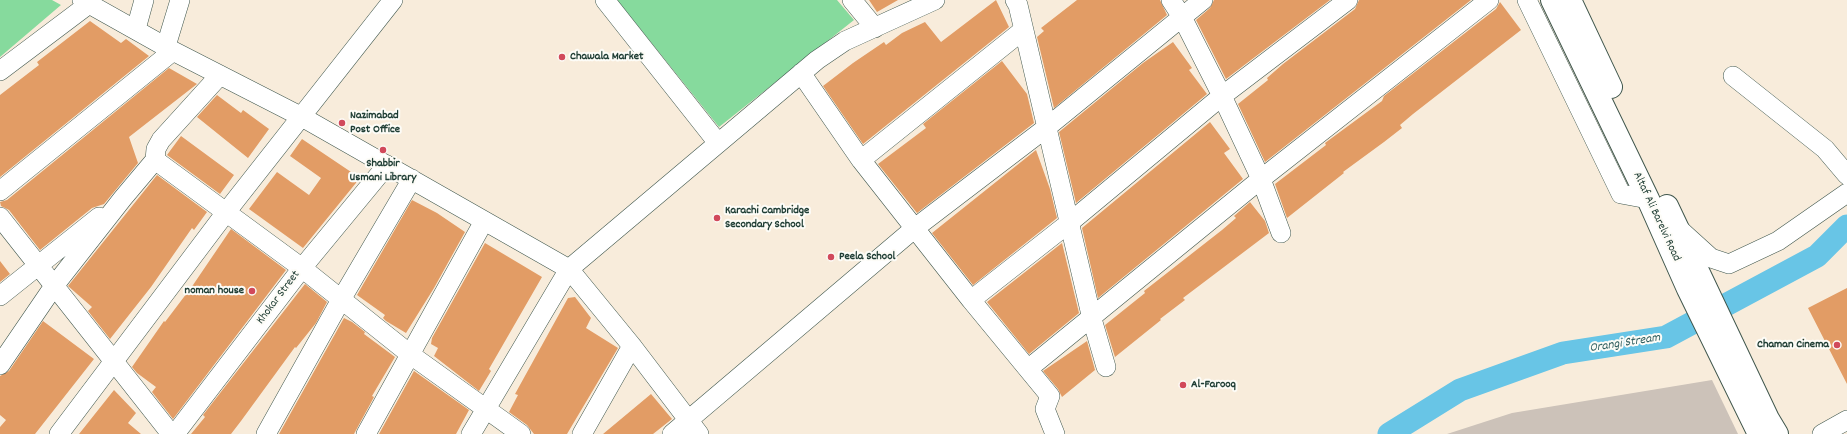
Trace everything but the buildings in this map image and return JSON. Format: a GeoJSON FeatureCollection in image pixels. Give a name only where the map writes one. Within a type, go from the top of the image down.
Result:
{"type":"FeatureCollection","features":[{"type":"Feature","properties":{"kind":"main road","name":"Altaf Ali Barelvi Road"},"geometry":{"type":"LineString","coordinates":[[1552,0],[1648,199],[1695,284],[1728,352],[1761,429]]}},
{"type":"Feature","properties":{"kind":"main road","name":"Altaf Ali Barelvi Road"},"geometry":{"type":"LineString","coordinates":[[1570,0],[1678,228],[1695,284]]}},
{"type":"Feature","properties":{"kind":"street"},"geometry":{"type":"LineString","coordinates":[[136,29],[144,0]]}},
{"type":"Feature","properties":{"kind":"street"},"geometry":{"type":"LineString","coordinates":[[0,191],[170,48],[180,0]]}},
{"type":"Feature","properties":{"kind":"street"},"geometry":{"type":"LineString","coordinates":[[59,434],[226,211],[302,117],[393,0]]}},
{"type":"Feature","properties":{"kind":"street"},"geometry":{"type":"LineString","coordinates":[[605,0],[718,143]]}},
{"type":"Feature","properties":{"kind":"street"},"geometry":{"type":"LineString","coordinates":[[852,0],[875,28]]}},
{"type":"Feature","properties":{"kind":"street"},"geometry":{"type":"LineString","coordinates":[[471,434],[568,268],[801,72],[845,41],[935,0]]}},
{"type":"Feature","properties":{"kind":"street"},"geometry":{"type":"LineString","coordinates":[[1015,0],[1018,6],[1022,31],[1092,319],[1106,367]]}},
{"type":"Feature","properties":{"kind":"street"},"geometry":{"type":"LineString","coordinates":[[1171,0],[1182,17],[1222,96],[1261,179],[1281,233]]}},
{"type":"Feature","properties":{"kind":"street"},"geometry":{"type":"LineString","coordinates":[[672,434],[694,427],[769,350],[915,228],[1046,128],[1203,0]]}},
{"type":"Feature","properties":{"kind":"street"},"geometry":{"type":"LineString","coordinates":[[971,300],[1069,223],[1222,96],[1348,0]]}},
{"type":"Feature","properties":{"kind":"street"},"geometry":{"type":"LineString","coordinates":[[1028,369],[1092,319],[1261,179],[1489,0]]}},
{"type":"Feature","properties":{"kind":"street"},"geometry":{"type":"LineString","coordinates":[[1527,0],[1621,194],[1648,199]]}},
{"type":"Feature","properties":{"kind":"street"},"geometry":{"type":"LineString","coordinates":[[0,70],[85,2],[220,75],[302,117],[568,268],[632,346],[694,427]]}},
{"type":"Feature","properties":{"kind":"street"},"geometry":{"type":"LineString","coordinates":[[861,160],[1022,31]]}},
{"type":"Feature","properties":{"kind":"street"},"geometry":{"type":"LineString","coordinates":[[801,72],[861,160],[971,300],[1050,396],[1045,409],[1055,434]]}},
{"type":"Feature","properties":{"kind":"street"},"geometry":{"type":"LineString","coordinates":[[0,365],[9,354],[54,286],[123,198],[155,160],[156,149],[161,140],[220,75]]}},
{"type":"Feature","properties":{"kind":"street"},"geometry":{"type":"LineString","coordinates":[[1733,76],[1826,148],[1847,175]]}},
{"type":"Feature","properties":{"kind":"street"},"geometry":{"type":"LineString","coordinates":[[155,160],[342,298],[411,355],[521,434]]}},
{"type":"Feature","properties":{"kind":"street","name":"Khokar Street"},"geometry":{"type":"LineString","coordinates":[[175,434],[302,268],[387,165]]}},
{"type":"Feature","properties":{"kind":"street"},"geometry":{"type":"LineString","coordinates":[[266,434],[342,298],[412,179]]}},
{"type":"Feature","properties":{"kind":"street"},"geometry":{"type":"LineString","coordinates":[[1678,228],[1711,258],[1729,264],[1745,258],[1778,241],[1847,192]]}},
{"type":"Feature","properties":{"kind":"street"},"geometry":{"type":"LineString","coordinates":[[0,296],[123,198]]}},
{"type":"Feature","properties":{"kind":"street"},"geometry":{"type":"LineString","coordinates":[[0,217],[171,434]]}},
{"type":"Feature","properties":{"kind":"street"},"geometry":{"type":"LineString","coordinates":[[366,434],[484,221]]}},
{"type":"Feature","properties":{"kind":"street"},"geometry":{"type":"LineString","coordinates":[[582,434],[632,346]]}},
{"type":"Feature","properties":{"kind":"street"},"geometry":{"type":"LineString","coordinates":[[1822,434],[1847,420]]}},
{"type":"Feature","properties":{"kind":"shaded area"},"geometry":{"type":"Polygon","coordinates":[[[1712,380],[1738,434],[1447,434],[1512,413],[1712,380]]]}},
{"type":"Feature","properties":{"kind":"green space"},"geometry":{"type":"Polygon","coordinates":[[[0,0],[52,0],[61,5],[0,57],[0,0]]]}},
{"type":"Feature","properties":{"kind":"green space"},"geometry":{"type":"Polygon","coordinates":[[[617,0],[837,0],[854,20],[719,127],[617,0]]]}},
{"type":"Feature","properties":{"kind":"waterway","name":"Orangi Stream"},"geometry":{"type":"LineString","coordinates":[[1389,434],[1460,390],[1563,353],[1666,337],[1817,256],[1847,226]]}},
{"type":"Feature","properties":{"kind":"place","name":"Chawala Market"},"geometry":{"type":"Point","coordinates":[562,57]}},
{"type":"Feature","properties":{"kind":"place","name":"Nazimabad Post Office"},"geometry":{"type":"Point","coordinates":[342,123]}},
{"type":"Feature","properties":{"kind":"place","name":"Shabbir Usmani Library"},"geometry":{"type":"Point","coordinates":[383,150]}},
{"type":"Feature","properties":{"kind":"place","name":"Karachi Cambridge Secondary School"},"geometry":{"type":"Point","coordinates":[717,218]}},
{"type":"Feature","properties":{"kind":"place","name":"Peela School"},"geometry":{"type":"Point","coordinates":[831,257]}},
{"type":"Feature","properties":{"kind":"place","name":"noman house"},"geometry":{"type":"Point","coordinates":[252,291]}},
{"type":"Feature","properties":{"kind":"place","name":"Chaman Cinema"},"geometry":{"type":"Point","coordinates":[1837,345]}},
{"type":"Feature","properties":{"kind":"place","name":"Al-Farooq"},"geometry":{"type":"Point","coordinates":[1183,385]}}]}
